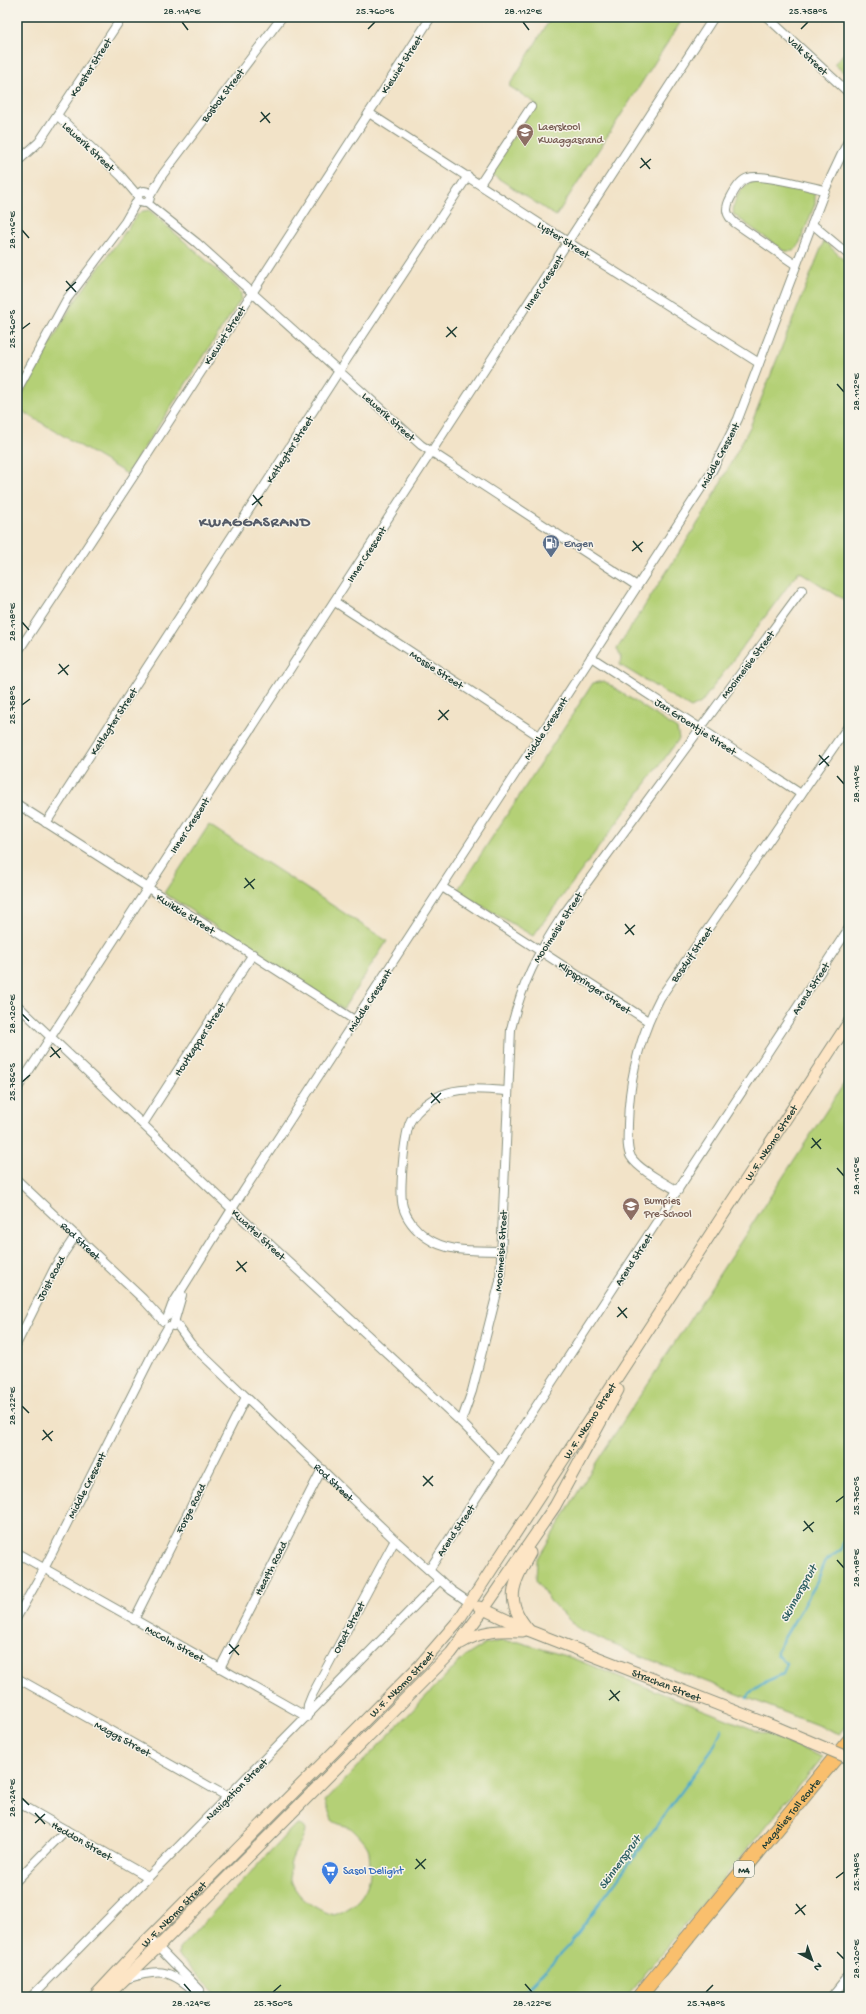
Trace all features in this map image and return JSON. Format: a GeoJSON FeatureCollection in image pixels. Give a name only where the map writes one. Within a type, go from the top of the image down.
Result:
{"type":"FeatureCollection","features":[{"type":"Feature","properties":{"kind":"highway","name":"Magalies Toll Route"},"geometry":{"type":"LineString","coordinates":[[639,1997],[849,1741]]}},
{"type":"Feature","properties":{"kind":"highway","name":"Magalies Toll Route"},"geometry":{"type":"LineString","coordinates":[[651,1997],[849,1756]]}},
{"type":"Feature","properties":{"kind":"main road","name":"W.F. Nkomo Street"},"geometry":{"type":"LineString","coordinates":[[94,1997],[149,1938],[424,1660],[458,1621],[849,1022]]}},
{"type":"Feature","properties":{"kind":"main road","name":"W.F. Nkomo Street"},"geometry":{"type":"LineString","coordinates":[[106,1997],[158,1948],[431,1675],[457,1646],[555,1506],[653,1324]]}},
{"type":"Feature","properties":{"kind":"main road"},"geometry":{"type":"LineString","coordinates":[[530,1631],[517,1614],[513,1591],[515,1582],[555,1506]]}},
{"type":"Feature","properties":{"kind":"main road","name":"Rod Street"},"geometry":{"type":"LineString","coordinates":[[470,1603],[484,1609]]}},
{"type":"Feature","properties":{"kind":"main road","name":"Strachan Street"},"geometry":{"type":"LineString","coordinates":[[484,1609],[530,1631],[849,1756]]}},
{"type":"Feature","properties":{"kind":"main road"},"geometry":{"type":"LineString","coordinates":[[457,1646],[468,1638],[490,1631],[530,1631]]}},
{"type":"Feature","properties":{"kind":"street","name":"Koester Street"},"geometry":{"type":"LineString","coordinates":[[17,162],[39,142],[58,116],[122,17]]}},
{"type":"Feature","properties":{"kind":"street","name":"Bosbok Street"},"geometry":{"type":"LineString","coordinates":[[17,390],[67,300],[282,17]]}},
{"type":"Feature","properties":{"kind":"street","name":"Kiewiet Street"},"geometry":{"type":"LineString","coordinates":[[17,653],[370,113],[431,17]]}},
{"type":"Feature","properties":{"kind":"street","name":"Inner Crescent"},"geometry":{"type":"LineString","coordinates":[[17,1089],[432,453],[714,17]]}},
{"type":"Feature","properties":{"kind":"street","name":"Valk Street"},"geometry":{"type":"LineString","coordinates":[[767,17],[849,93]]}},
{"type":"Feature","properties":{"kind":"street"},"geometry":{"type":"LineString","coordinates":[[480,184],[531,107]]}},
{"type":"Feature","properties":{"kind":"street","name":"Lyster Street"},"geometry":{"type":"LineString","coordinates":[[370,113],[568,242],[759,363]]}},
{"type":"Feature","properties":{"kind":"street","name":"Lewerik Street"},"geometry":{"type":"LineString","coordinates":[[58,116],[164,216],[252,292],[432,453],[637,586]]}},
{"type":"Feature","properties":{"kind":"street","name":"Middle Crescent"},"geometry":{"type":"LineString","coordinates":[[17,1617],[44,1569],[154,1352],[184,1287],[232,1209],[356,1021],[539,736],[698,493],[725,447],[738,419],[825,190],[849,140]]}},
{"type":"Feature","properties":{"kind":"street","name":"Katlagter Street"},"geometry":{"type":"LineString","coordinates":[[46,823],[339,371],[468,176]]}},
{"type":"Feature","properties":{"kind":"street"},"geometry":{"type":"LineString","coordinates":[[796,265],[735,223],[727,214],[727,206],[735,189],[748,178],[759,176],[825,190]]}},
{"type":"Feature","properties":{"kind":"street"},"geometry":{"type":"LineString","coordinates":[[812,224],[849,255]]}},
{"type":"Feature","properties":{"kind":"street","name":"Mooimeisie Street"},"geometry":{"type":"LineString","coordinates":[[461,1422],[472,1391],[500,1281],[511,1029],[521,993],[540,950],[699,728],[802,590]]}},
{"type":"Feature","properties":{"kind":"street","name":"Mossie Street"},"geometry":{"type":"LineString","coordinates":[[335,602],[539,736]]}},
{"type":"Feature","properties":{"kind":"street","name":"Jan Groentjie Street"},"geometry":{"type":"LineString","coordinates":[[591,657],[801,794]]}},
{"type":"Feature","properties":{"kind":"street","name":"Bosduif Street"},"geometry":{"type":"LineString","coordinates":[[678,1191],[638,1165],[631,1157],[628,1148],[628,1098],[634,1065],[648,1022],[660,998],[849,725]]}},
{"type":"Feature","properties":{"kind":"street","name":"Kwikkie Street"},"geometry":{"type":"LineString","coordinates":[[17,804],[356,1021]]}},
{"type":"Feature","properties":{"kind":"street","name":"Klipspringer Street"},"geometry":{"type":"LineString","coordinates":[[442,887],[648,1022]]}},
{"type":"Feature","properties":{"kind":"street","name":"Arend Street"},"geometry":{"type":"LineString","coordinates":[[429,1570],[849,928]]}},
{"type":"Feature","properties":{"kind":"street","name":"Houtkapper Street"},"geometry":{"type":"LineString","coordinates":[[143,1124],[253,954]]}},
{"type":"Feature","properties":{"kind":"street","name":"Kwartel Street"},"geometry":{"type":"LineString","coordinates":[[17,1005],[232,1209],[461,1422],[500,1462]]}},
{"type":"Feature","properties":{"kind":"street"},"geometry":{"type":"LineString","coordinates":[[501,1251],[453,1249],[438,1244],[422,1234],[412,1223],[403,1207],[401,1195],[407,1133],[412,1120],[420,1110],[430,1101],[452,1091],[508,1091]]}},
{"type":"Feature","properties":{"kind":"street","name":"Rod Street"},"geometry":{"type":"LineString","coordinates":[[17,1180],[169,1322],[395,1540],[440,1580],[470,1603]]}},
{"type":"Feature","properties":{"kind":"street","name":"Joist Road"},"geometry":{"type":"LineString","coordinates":[[17,1343],[56,1265],[76,1235]]}},
{"type":"Feature","properties":{"kind":"street","name":"Forge Road"},"geometry":{"type":"LineString","coordinates":[[134,1620],[246,1397]]}},
{"type":"Feature","properties":{"kind":"street","name":"Hearth Road"},"geometry":{"type":"LineString","coordinates":[[220,1668],[322,1469]]}},
{"type":"Feature","properties":{"kind":"street","name":"Orsat Street"},"geometry":{"type":"LineString","coordinates":[[307,1717],[308,1705],[312,1695],[395,1540]]}},
{"type":"Feature","properties":{"kind":"street","name":"McColm Street"},"geometry":{"type":"LineString","coordinates":[[17,1553],[307,1717]]}},
{"type":"Feature","properties":{"kind":"street","name":"Navigation Street"},"geometry":{"type":"LineString","coordinates":[[31,1997],[440,1580]]}},
{"type":"Feature","properties":{"kind":"street","name":"Maggs Street"},"geometry":{"type":"LineString","coordinates":[[17,1678],[228,1797]]}},
{"type":"Feature","properties":{"kind":"street","name":"Heddon Street"},"geometry":{"type":"LineString","coordinates":[[17,1802],[148,1878]]}},
{"type":"Feature","properties":{"kind":"street"},"geometry":{"type":"LineString","coordinates":[[17,1880],[66,1830]]}},
{"type":"Feature","properties":{"kind":"street"},"geometry":{"type":"LineString","coordinates":[[149,1938],[207,1997]]}},
{"type":"Feature","properties":{"kind":"street"},"geometry":{"type":"LineString","coordinates":[[125,1979],[147,1973],[170,1973],[202,1997]]}},
{"type":"Feature","properties":{"kind":"street"},"geometry":{"type":"LineString","coordinates":[[831,1997],[849,1975]]}},
{"type":"Feature","properties":{"kind":"green space"},"geometry":{"type":"Polygon","coordinates":[[[550,17],[684,17],[556,216],[490,173],[535,103],[509,86],[551,18],[550,17]]]}},
{"type":"Feature","properties":{"kind":"green space"},"geometry":{"type":"Polygon","coordinates":[[[849,48],[849,77],[834,64],[849,48]]]}},
{"type":"Feature","properties":{"kind":"green space"},"geometry":{"type":"Polygon","coordinates":[[[759,179],[810,190],[815,195],[815,204],[798,247],[793,251],[784,251],[734,215],[734,204],[740,192],[749,183],[759,179]]]}},
{"type":"Feature","properties":{"kind":"green space"},"geometry":{"type":"Polygon","coordinates":[[[149,210],[238,289],[241,293],[241,299],[127,474],[17,408],[17,404],[72,305],[138,214],[149,210]]]}},
{"type":"Feature","properties":{"kind":"green space"},"geometry":{"type":"Polygon","coordinates":[[[824,241],[849,265],[849,603],[799,571],[701,703],[691,708],[620,665],[621,657],[617,649],[705,512],[750,427],[824,241]]]}},
{"type":"Feature","properties":{"kind":"green space"},"geometry":{"type":"Polygon","coordinates":[[[604,681],[677,729],[679,739],[533,936],[457,891],[593,683],[604,681]]]}},
{"type":"Feature","properties":{"kind":"green space"},"geometry":{"type":"Polygon","coordinates":[[[209,825],[387,941],[343,1009],[164,893],[209,825]]]}},
{"type":"Feature","properties":{"kind":"green space"},"geometry":{"type":"Polygon","coordinates":[[[849,1076],[849,1723],[840,1734],[638,1655],[579,1630],[551,1602],[536,1580],[537,1560],[590,1472],[849,1076]]]}},
{"type":"Feature","properties":{"kind":"green space"},"geometry":{"type":"Polygon","coordinates":[[[501,1641],[519,1642],[572,1658],[823,1757],[626,1997],[219,1997],[178,1955],[179,1949],[294,1826],[299,1824],[305,1829],[305,1833],[290,1865],[290,1875],[298,1893],[314,1906],[334,1915],[343,1912],[356,1902],[362,1896],[369,1881],[369,1850],[364,1841],[352,1829],[332,1820],[325,1801],[463,1658],[483,1645],[501,1641]]]}},
{"type":"Feature","properties":{"kind":"waterway","name":"Skinnerspruit"},"geometry":{"type":"LineString","coordinates":[[747,1698],[759,1686],[783,1674],[787,1663],[777,1655],[777,1650],[816,1584],[826,1560],[841,1550],[849,1525]]}},
{"type":"Feature","properties":{"kind":"waterway","name":"Skinnerspruit"},"geometry":{"type":"LineString","coordinates":[[519,1997],[569,1945],[712,1750],[722,1729]]}},
{"type":"Feature","properties":{"kind":"place","name":"Laerskool Kwaggasrand"},"geometry":{"type":"Point","coordinates":[525,147]}},
{"type":"Feature","properties":{"kind":"place","name":"Engen"},"geometry":{"type":"Point","coordinates":[551,558]}},
{"type":"Feature","properties":{"kind":"place","name":"Bumpies Pre-School"},"geometry":{"type":"Point","coordinates":[631,1221]}},
{"type":"Feature","properties":{"kind":"place","name":"Sasol Delight"},"geometry":{"type":"Point","coordinates":[330,1885]}},
{"type":"Feature","properties":{"kind":"district","name":"KWAGGASRAND"},"geometry":{"type":"Point","coordinates":[255,521]}}]}
